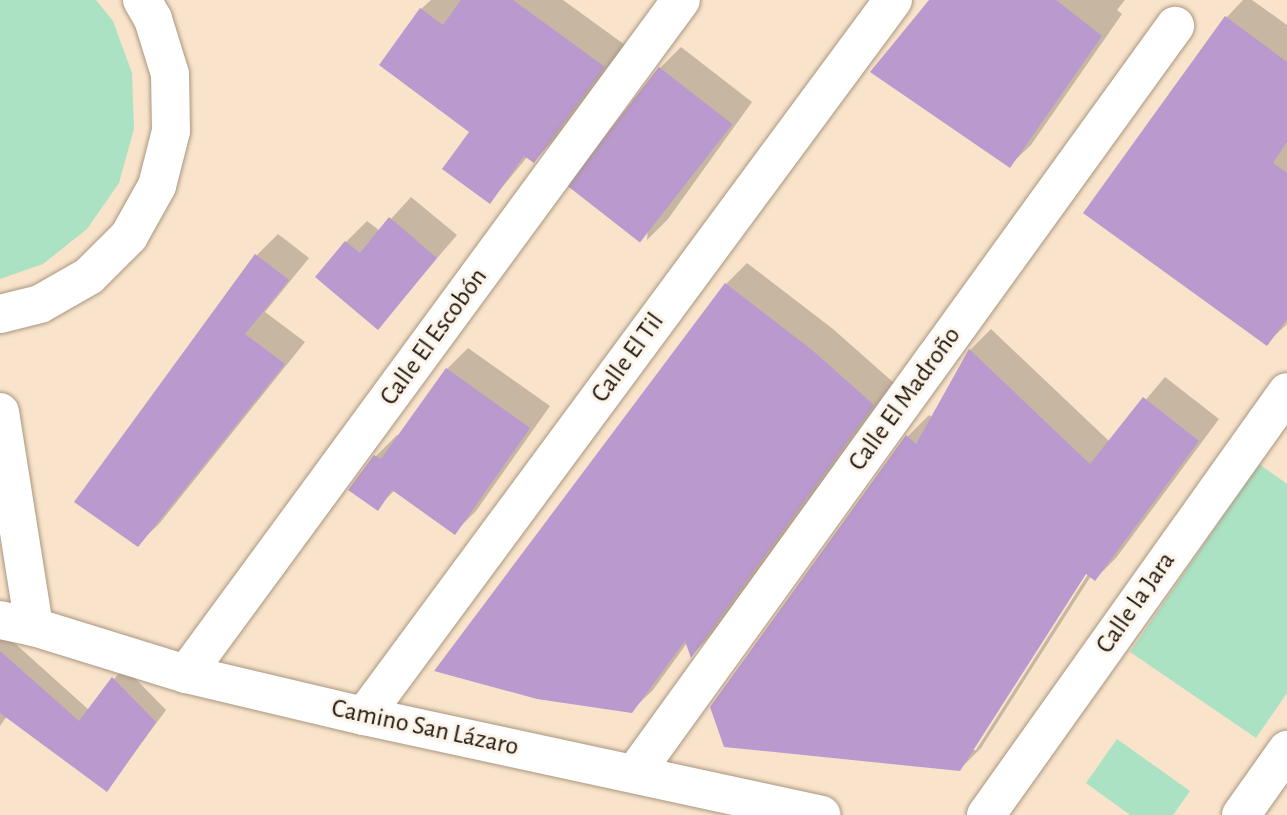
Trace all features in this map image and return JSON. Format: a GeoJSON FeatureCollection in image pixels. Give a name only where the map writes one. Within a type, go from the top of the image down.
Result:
{"type":"FeatureCollection","features":[{"type":"Feature","properties":{"kind":"street","name":"Calle El Escobón"},"geometry":{"type":"LineString","coordinates":[[186,674],[681,0]]}},
{"type":"Feature","properties":{"kind":"street","name":"Calle El Til"},"geometry":{"type":"LineString","coordinates":[[364,716],[893,0]]}},
{"type":"Feature","properties":{"kind":"street"},"geometry":{"type":"LineString","coordinates":[[0,314],[40,304],[89,276],[129,236],[157,186],[171,131],[170,74],[150,6]]}},
{"type":"Feature","properties":{"kind":"street","name":"Calle El Madroño"},"geometry":{"type":"LineString","coordinates":[[635,773],[1175,26]]}},
{"type":"Feature","properties":{"kind":"street","name":"Calle la Jara"},"geometry":{"type":"LineString","coordinates":[[986,815],[1287,392]]}},
{"type":"Feature","properties":{"kind":"street"},"geometry":{"type":"LineString","coordinates":[[0,411],[17,624]]}},
{"type":"Feature","properties":{"kind":"street","name":"Camino San Lázaro"},"geometry":{"type":"LineString","coordinates":[[17,624],[186,674],[364,716],[821,815]]}},
{"type":"Feature","properties":{"kind":"street"},"geometry":{"type":"LineString","coordinates":[[1241,815],[1287,750]]}},
{"type":"Feature","properties":{"kind":"green space"},"geometry":{"type":"Polygon","coordinates":[[[0,0],[96,0],[113,21],[132,73],[134,129],[119,183],[87,229],[43,264],[0,279],[0,0]]]}},
{"type":"Feature","properties":{"kind":"green space"},"geometry":{"type":"Polygon","coordinates":[[[1259,464],[1287,484],[1287,693],[1256,738],[1130,652],[1259,464]]]}},
{"type":"Feature","properties":{"kind":"green space"},"geometry":{"type":"Polygon","coordinates":[[[1117,739],[1190,791],[1173,815],[1130,815],[1086,783],[1117,739]]]}},
{"type":"Feature","properties":{"kind":"building"},"geometry":{"type":"Polygon","coordinates":[[[461,0],[513,0],[605,67],[534,163],[524,156],[490,204],[442,169],[469,132],[379,65],[420,8],[443,25],[461,0]]]}},
{"type":"Feature","properties":{"kind":"building"},"geometry":{"type":"Polygon","coordinates":[[[929,0],[1056,0],[1102,36],[1010,168],[870,72],[929,0]]]}},
{"type":"Feature","properties":{"kind":"building"},"geometry":{"type":"Polygon","coordinates":[[[1225,16],[1287,62],[1287,142],[1273,163],[1287,173],[1287,319],[1267,346],[1083,213],[1225,16]]]}},
{"type":"Feature","properties":{"kind":"building"},"geometry":{"type":"Polygon","coordinates":[[[659,67],[732,124],[640,242],[567,185],[659,67]]]}},
{"type":"Feature","properties":{"kind":"building"},"geometry":{"type":"Polygon","coordinates":[[[389,217],[437,258],[378,330],[315,277],[345,241],[360,253],[389,217]]]}},
{"type":"Feature","properties":{"kind":"building"},"geometry":{"type":"Polygon","coordinates":[[[255,254],[289,280],[245,334],[285,364],[138,547],[74,502],[255,254]]]}},
{"type":"Feature","properties":{"kind":"building"},"geometry":{"type":"Polygon","coordinates":[[[725,283],[812,350],[874,405],[691,658],[685,641],[632,713],[537,699],[434,671],[725,283]]]}},
{"type":"Feature","properties":{"kind":"building"},"geometry":{"type":"Polygon","coordinates":[[[969,349],[1090,464],[1143,397],[1199,441],[1095,581],[1086,574],[960,771],[724,747],[710,707],[906,435],[916,444],[969,349]]]}},
{"type":"Feature","properties":{"kind":"building"},"geometry":{"type":"Polygon","coordinates":[[[446,368],[530,428],[455,535],[392,490],[378,511],[348,490],[374,455],[381,459],[446,368]]]}},
{"type":"Feature","properties":{"kind":"building"},"geometry":{"type":"Polygon","coordinates":[[[0,651],[79,721],[112,677],[156,722],[107,792],[0,713],[0,651]]]}}]}
